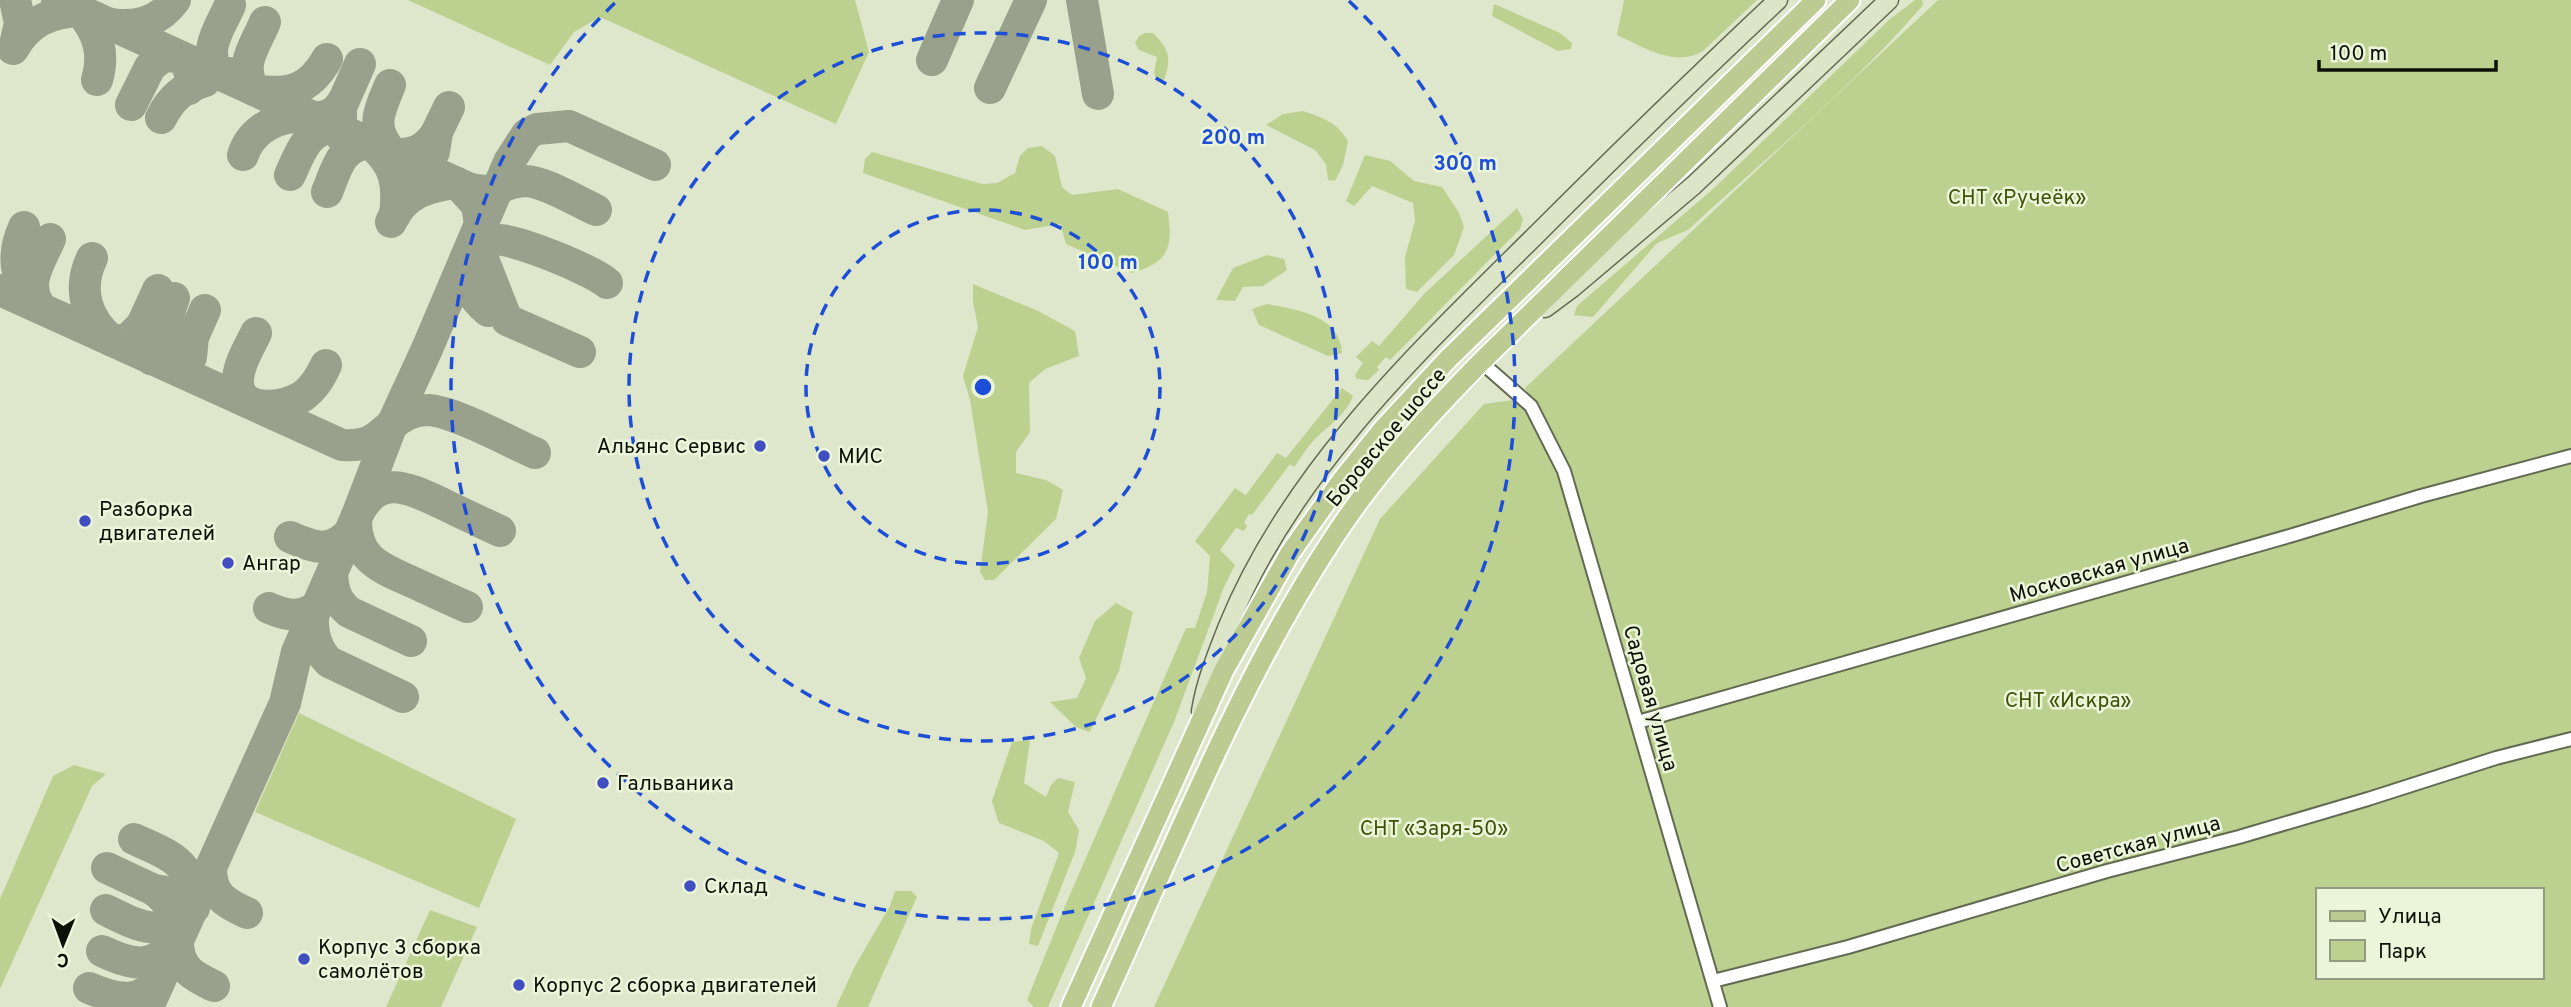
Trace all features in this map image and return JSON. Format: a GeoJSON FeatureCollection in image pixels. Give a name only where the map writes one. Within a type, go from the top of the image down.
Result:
{"type":"FeatureCollection","features":[{"type":"Feature","properties":{"kind":"main road"},"geometry":{"type":"LineString","coordinates":[[1199,722],[1210,671],[1256,564],[1324,464],[1375,400],[1453,317],[1685,87],[1778,0]]}},
{"type":"Feature","properties":{"kind":"main road","name":"Боровское шоссе"},"geometry":{"type":"LineString","coordinates":[[1071,1007],[1199,722],[1245,629],[1290,553],[1362,454],[1448,359],[1816,0]]}},
{"type":"Feature","properties":{"kind":"main road","name":"Боровское шоссе"},"geometry":{"type":"LineString","coordinates":[[1101,1007],[1226,732],[1292,604],[1359,501],[1426,420],[1481,362],[1850,0]]}},
{"type":"Feature","properties":{"kind":"main road"},"geometry":{"type":"LineString","coordinates":[[1521,323],[1572,288],[1694,185],[1889,0]]}},
{"type":"Feature","properties":{"kind":"street","name":"Садовая улица"},"geometry":{"type":"LineString","coordinates":[[1481,362],[1531,406],[1564,471],[1720,1007]]}},
{"type":"Feature","properties":{"kind":"street","name":"Московская улица"},"geometry":{"type":"LineString","coordinates":[[1638,722],[2421,496],[2571,456]]}},
{"type":"Feature","properties":{"kind":"street","name":"Советская улица"},"geometry":{"type":"LineString","coordinates":[[1713,981],[1848,947],[2107,871],[2304,818],[2496,758],[2571,739]]}},
{"type":"Feature","properties":{"kind":"green space"},"geometry":{"type":"Polygon","coordinates":[[[408,0],[855,0],[869,52],[836,124],[600,17],[574,32],[550,65],[408,0]]]}},
{"type":"Feature","properties":{"kind":"green space"},"geometry":{"type":"Polygon","coordinates":[[[1624,0],[1757,0],[1703,51],[1692,56],[1670,57],[1617,35],[1624,0]]]}},
{"type":"Feature","properties":{"kind":"green space"},"geometry":{"type":"Polygon","coordinates":[[[1915,0],[1922,0],[1923,5],[1868,64],[1809,121],[1688,230],[1657,243],[1593,317],[1574,315],[1577,306],[1713,189],[1889,20],[1915,0]]]}},
{"type":"Feature","properties":{"kind":"green space"},"geometry":{"type":"Polygon","coordinates":[[[1938,0],[2571,0],[2571,1007],[1154,1007],[1380,519],[1484,404],[1535,397],[1530,396],[1525,388],[1938,0]]]}},
{"type":"Feature","properties":{"kind":"green space"},"geometry":{"type":"Polygon","coordinates":[[[1494,4],[1560,33],[1572,43],[1571,49],[1558,51],[1492,16],[1494,4]]]}},
{"type":"Feature","properties":{"kind":"green space"},"geometry":{"type":"Polygon","coordinates":[[[1153,33],[1166,49],[1168,66],[1164,80],[1157,80],[1154,73],[1157,57],[1139,50],[1135,43],[1139,36],[1153,33]]]}},
{"type":"Feature","properties":{"kind":"green space"},"geometry":{"type":"Polygon","coordinates":[[[1303,111],[1334,125],[1348,141],[1343,165],[1335,181],[1328,180],[1326,164],[1315,150],[1266,125],[1283,114],[1303,111]]]}},
{"type":"Feature","properties":{"kind":"green space"},"geometry":{"type":"Polygon","coordinates":[[[1042,146],[1055,156],[1062,187],[1072,195],[1118,189],[1168,212],[1169,244],[1161,258],[1154,264],[1132,273],[1066,244],[1060,224],[1025,230],[863,173],[865,159],[872,152],[982,184],[997,183],[1015,173],[1020,156],[1028,148],[1042,146]]]}},
{"type":"Feature","properties":{"kind":"green space"},"geometry":{"type":"Polygon","coordinates":[[[1365,155],[1390,161],[1414,181],[1442,187],[1459,213],[1464,227],[1454,255],[1417,292],[1406,289],[1405,257],[1415,221],[1413,203],[1372,186],[1354,206],[1346,201],[1365,155]]]}},
{"type":"Feature","properties":{"kind":"green space"},"geometry":{"type":"Polygon","coordinates":[[[1517,208],[1523,219],[1520,229],[1390,360],[1386,357],[1377,367],[1379,370],[1368,380],[1357,379],[1355,375],[1363,363],[1356,357],[1372,341],[1379,346],[1425,293],[1517,208]]]}},
{"type":"Feature","properties":{"kind":"green space"},"geometry":{"type":"Polygon","coordinates":[[[1267,255],[1284,259],[1287,270],[1263,286],[1243,287],[1235,301],[1216,300],[1233,268],[1267,255]]]}},
{"type":"Feature","properties":{"kind":"green space"},"geometry":{"type":"Polygon","coordinates":[[[973,284],[1038,311],[1075,331],[1079,356],[1045,369],[1029,383],[1030,432],[1016,452],[1016,473],[1046,480],[1063,490],[1056,519],[994,580],[985,580],[980,572],[988,512],[970,400],[963,376],[978,327],[973,284]]]}},
{"type":"Feature","properties":{"kind":"green space"},"geometry":{"type":"Polygon","coordinates":[[[1267,304],[1303,312],[1325,322],[1334,330],[1342,353],[1328,356],[1259,325],[1252,309],[1267,304]]]}},
{"type":"Feature","properties":{"kind":"green space"},"geometry":{"type":"Polygon","coordinates":[[[1342,388],[1353,396],[1346,409],[1312,442],[1294,467],[1290,464],[1252,515],[1249,514],[1244,523],[1247,526],[1244,531],[1236,528],[1220,550],[1235,565],[1224,587],[1174,722],[1048,1007],[1034,1007],[1027,1000],[1065,906],[1186,628],[1195,628],[1207,592],[1210,556],[1195,541],[1235,488],[1246,495],[1277,453],[1286,458],[1342,388]]]}},
{"type":"Feature","properties":{"kind":"green space"},"geometry":{"type":"Polygon","coordinates":[[[1116,603],[1133,612],[1119,671],[1090,732],[1076,727],[1050,702],[1077,698],[1086,678],[1079,658],[1095,621],[1116,603]]]}},
{"type":"Feature","properties":{"kind":"green space"},"geometry":{"type":"Polygon","coordinates":[[[299,713],[516,819],[479,908],[255,812],[299,713]]]}},
{"type":"Feature","properties":{"kind":"green space"},"geometry":{"type":"Polygon","coordinates":[[[1030,740],[1024,783],[1046,797],[1051,785],[1058,778],[1075,782],[1068,812],[1079,830],[1075,852],[1038,946],[1029,944],[1031,929],[1059,853],[1044,841],[999,823],[992,801],[1012,742],[1030,740]]]}},
{"type":"Feature","properties":{"kind":"green space"},"geometry":{"type":"Polygon","coordinates":[[[74,765],[106,774],[92,786],[0,989],[0,899],[53,776],[74,765]]]}},
{"type":"Feature","properties":{"kind":"green space"},"geometry":{"type":"Polygon","coordinates":[[[895,891],[911,891],[917,897],[868,1007],[836,1007],[855,966],[890,906],[895,891]]]}},
{"type":"Feature","properties":{"kind":"green space"},"geometry":{"type":"Polygon","coordinates":[[[430,910],[477,927],[441,1007],[386,1007],[430,910]]]}},
{"type":"Feature","properties":{"kind":"taxiway"},"geometry":{"type":"LineString","coordinates":[[15,0],[20,23],[15,45]]}},
{"type":"Feature","properties":{"kind":"taxiway"},"geometry":{"type":"LineString","coordinates":[[57,0],[468,188],[486,191],[517,182],[533,182],[596,210]]}},
{"type":"Feature","properties":{"kind":"taxiway"},"geometry":{"type":"LineString","coordinates":[[112,24],[139,24],[155,18],[175,0]]}},
{"type":"Feature","properties":{"kind":"taxiway"},"geometry":{"type":"LineString","coordinates":[[932,60],[958,0]]}},
{"type":"Feature","properties":{"kind":"taxiway"},"geometry":{"type":"LineString","coordinates":[[990,88],[1031,0]]}},
{"type":"Feature","properties":{"kind":"taxiway"},"geometry":{"type":"LineString","coordinates":[[1082,0],[1098,94]]}},
{"type":"Feature","properties":{"kind":"taxiway"},"geometry":{"type":"LineString","coordinates":[[230,5],[214,39],[212,56],[219,74],[230,73]]}},
{"type":"Feature","properties":{"kind":"taxiway"},"geometry":{"type":"LineString","coordinates":[[13,49],[26,32],[41,20],[80,11],[98,43],[100,61],[97,80]]}},
{"type":"Feature","properties":{"kind":"taxiway"},"geometry":{"type":"LineString","coordinates":[[265,22],[248,64],[254,90],[277,92],[296,88],[313,78],[327,59]]}},
{"type":"Feature","properties":{"kind":"taxiway"},"geometry":{"type":"LineString","coordinates":[[131,105],[150,67],[163,56],[181,57],[190,72],[189,89]]}},
{"type":"Feature","properties":{"kind":"taxiway"},"geometry":{"type":"LineString","coordinates":[[341,119],[341,107],[360,64]]}},
{"type":"Feature","properties":{"kind":"taxiway"},"geometry":{"type":"LineString","coordinates":[[161,118],[179,94],[205,81]]}},
{"type":"Feature","properties":{"kind":"taxiway"},"geometry":{"type":"LineString","coordinates":[[390,85],[378,121],[381,136],[393,154],[407,154],[418,150],[437,132]]}},
{"type":"Feature","properties":{"kind":"taxiway"},"geometry":{"type":"LineString","coordinates":[[243,155],[246,147],[262,128],[285,118],[328,115],[344,100]]}},
{"type":"Feature","properties":{"kind":"taxiway"},"geometry":{"type":"LineString","coordinates":[[434,152],[437,132],[449,107]]}},
{"type":"Feature","properties":{"kind":"taxiway"},"geometry":{"type":"LineString","coordinates":[[580,352],[507,320],[481,254],[479,232],[509,162],[527,134],[537,129],[569,126],[655,165]]}},
{"type":"Feature","properties":{"kind":"taxiway"},"geometry":{"type":"LineString","coordinates":[[290,175],[306,144],[317,133],[333,127],[341,136]]}},
{"type":"Feature","properties":{"kind":"taxiway"},"geometry":{"type":"LineString","coordinates":[[327,192],[346,153],[370,143],[385,159],[393,175],[395,215]]}},
{"type":"Feature","properties":{"kind":"taxiway"},"geometry":{"type":"LineString","coordinates":[[391,222],[403,204],[418,193],[436,186],[457,183],[477,205],[480,224],[391,427],[356,518],[357,532],[360,543],[371,560],[400,577],[467,607]]}},
{"type":"Feature","properties":{"kind":"taxiway"},"geometry":{"type":"LineString","coordinates":[[24,227],[17,249],[18,270],[25,289],[40,307]]}},
{"type":"Feature","properties":{"kind":"taxiway"},"geometry":{"type":"LineString","coordinates":[[39,305],[33,288],[34,280],[50,239]]}},
{"type":"Feature","properties":{"kind":"taxiway"},"geometry":{"type":"LineString","coordinates":[[488,311],[470,289],[465,261],[479,247],[491,241],[505,240],[535,249],[607,283]]}},
{"type":"Feature","properties":{"kind":"taxiway"},"geometry":{"type":"LineString","coordinates":[[92,258],[87,270],[85,292],[96,324],[113,341],[128,339],[142,325]]}},
{"type":"Feature","properties":{"kind":"taxiway"},"geometry":{"type":"LineString","coordinates":[[0,290],[342,445],[363,444],[406,415],[429,410],[467,422],[535,453]]}},
{"type":"Feature","properties":{"kind":"taxiway"},"geometry":{"type":"LineString","coordinates":[[158,290],[142,325],[140,338],[151,359],[175,353],[193,337]]}},
{"type":"Feature","properties":{"kind":"taxiway"},"geometry":{"type":"LineString","coordinates":[[174,298],[168,317],[168,335],[173,353],[185,370]]}},
{"type":"Feature","properties":{"kind":"taxiway"},"geometry":{"type":"LineString","coordinates":[[191,357],[193,337],[205,310]]}},
{"type":"Feature","properties":{"kind":"taxiway"},"geometry":{"type":"LineString","coordinates":[[256,333],[242,361],[238,379],[239,390],[244,398],[252,403],[273,406],[303,396],[326,365]]}},
{"type":"Feature","properties":{"kind":"taxiway"},"geometry":{"type":"LineString","coordinates":[[148,1007],[285,703],[297,652],[364,504],[373,494],[383,489],[404,488],[500,531]]}},
{"type":"Feature","properties":{"kind":"taxiway"},"geometry":{"type":"LineString","coordinates":[[290,537],[322,547],[337,543],[351,531]]}},
{"type":"Feature","properties":{"kind":"taxiway"},"geometry":{"type":"LineString","coordinates":[[332,573],[336,595],[349,612],[411,641]]}},
{"type":"Feature","properties":{"kind":"taxiway"},"geometry":{"type":"LineString","coordinates":[[269,608],[295,615],[318,605]]}},
{"type":"Feature","properties":{"kind":"taxiway"},"geometry":{"type":"LineString","coordinates":[[313,616],[316,641],[329,662],[403,697]]}},
{"type":"Feature","properties":{"kind":"taxiway"},"geometry":{"type":"LineString","coordinates":[[106,910],[130,922],[161,927],[182,918],[194,908],[190,880],[185,870],[169,856],[134,839]]}},
{"type":"Feature","properties":{"kind":"taxiway"},"geometry":{"type":"LineString","coordinates":[[107,868],[154,890],[174,893]]}},
{"type":"Feature","properties":{"kind":"taxiway"},"geometry":{"type":"LineString","coordinates":[[211,869],[214,885],[221,897],[247,913]]}},
{"type":"Feature","properties":{"kind":"taxiway"},"geometry":{"type":"LineString","coordinates":[[154,890],[172,911],[183,964],[190,972],[214,986]]}},
{"type":"Feature","properties":{"kind":"taxiway"},"geometry":{"type":"LineString","coordinates":[[102,951],[123,960],[151,961],[160,957],[177,941]]}},
{"type":"Feature","properties":{"kind":"taxiway"},"geometry":{"type":"LineString","coordinates":[[89,988],[129,998],[146,992],[161,976]]}},
{"type":"Feature","properties":{"kind":"place","name":"Альянс Сервис"},"geometry":{"type":"Point","coordinates":[760,446]}},
{"type":"Feature","properties":{"kind":"place","name":"МИС"},"geometry":{"type":"Point","coordinates":[824,456]}},
{"type":"Feature","properties":{"kind":"place","name":"Разборка двигателей"},"geometry":{"type":"Point","coordinates":[85,521]}},
{"type":"Feature","properties":{"kind":"place","name":"Ангар"},"geometry":{"type":"Point","coordinates":[228,563]}},
{"type":"Feature","properties":{"kind":"place","name":"Гальваника"},"geometry":{"type":"Point","coordinates":[603,783]}},
{"type":"Feature","properties":{"kind":"place","name":"Склад"},"geometry":{"type":"Point","coordinates":[690,886]}},
{"type":"Feature","properties":{"kind":"place","name":"Корпус 3 сборка самолётов"},"geometry":{"type":"Point","coordinates":[304,959]}},
{"type":"Feature","properties":{"kind":"place","name":"Корпус 2 сборка двигателей"},"geometry":{"type":"Point","coordinates":[519,985]}},
{"type":"Feature","properties":{"kind":"park label","name":"СНТ «Ручеёк»"},"geometry":{"type":"Point","coordinates":[2017,197]}},
{"type":"Feature","properties":{"kind":"park label","name":"СНТ «Искра»"},"geometry":{"type":"Point","coordinates":[2068,700]}},
{"type":"Feature","properties":{"kind":"park label","name":"СНТ «Заря-50»"},"geometry":{"type":"Point","coordinates":[1434,828]}}]}
